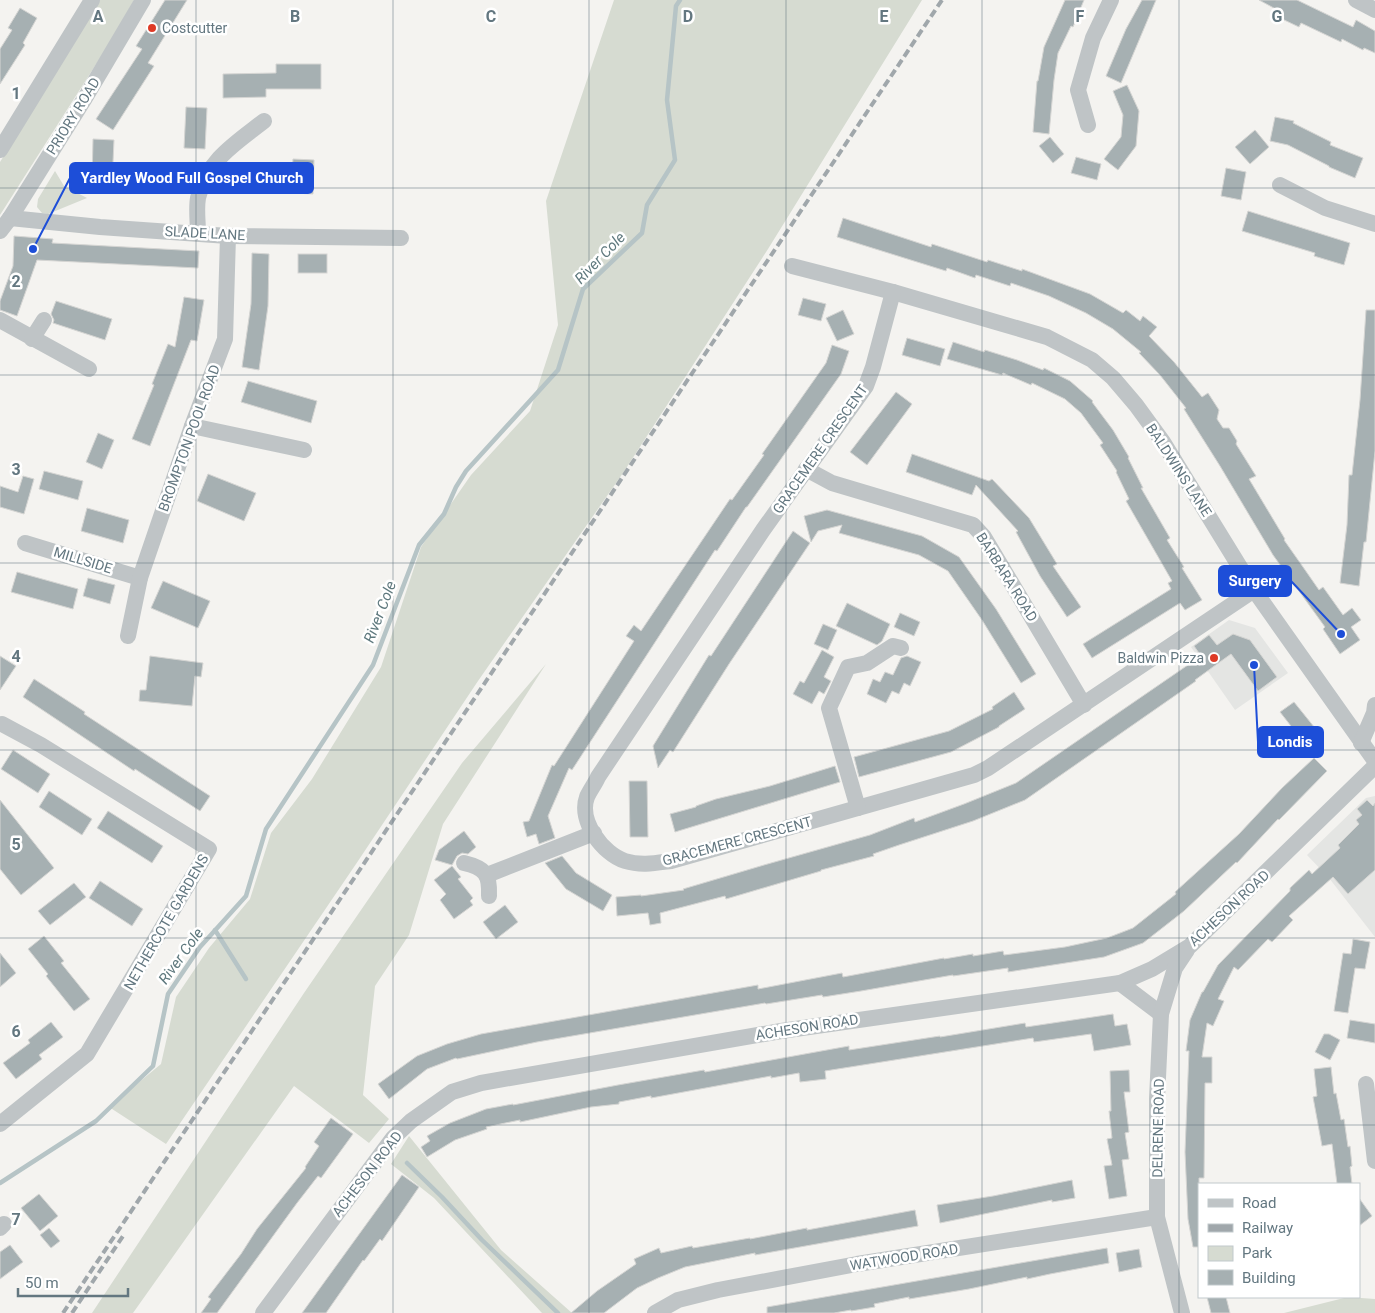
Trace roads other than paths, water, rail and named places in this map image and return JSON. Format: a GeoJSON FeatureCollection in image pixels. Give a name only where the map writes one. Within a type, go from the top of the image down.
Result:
{"type":"FeatureCollection","features":[{"type":"Feature","properties":{"kind":"street"},"geometry":{"type":"LineString","coordinates":[[0,150],[92,0]]}},
{"type":"Feature","properties":{"kind":"street","name":"PRIORY ROAD"},"geometry":{"type":"LineString","coordinates":[[5,225],[144,0]]}},
{"type":"Feature","properties":{"kind":"street"},"geometry":{"type":"LineString","coordinates":[[1088,125],[1078,90],[1093,38],[1112,0]]}},
{"type":"Feature","properties":{"kind":"street"},"geometry":{"type":"LineString","coordinates":[[1356,0],[1375,10]]}},
{"type":"Feature","properties":{"kind":"street"},"geometry":{"type":"LineString","coordinates":[[198,233],[197,200],[204,181],[217,158],[264,121]]}},
{"type":"Feature","properties":{"kind":"street"},"geometry":{"type":"LineString","coordinates":[[1280,185],[1325,208],[1375,224]]}},
{"type":"Feature","properties":{"kind":"street","name":"SLADE LANE"},"geometry":{"type":"LineString","coordinates":[[5,225],[100,227],[228,236],[401,238]]}},
{"type":"Feature","properties":{"kind":"street","name":"BROMPTON POOL ROAD"},"geometry":{"type":"LineString","coordinates":[[128,636],[140,578],[192,426],[225,339],[228,236]]}},
{"type":"Feature","properties":{"kind":"street","name":"BALDWINS LANE"},"geometry":{"type":"LineString","coordinates":[[792,266],[893,292],[1047,337],[1092,360],[1118,384],[1136,405],[1162,442],[1254,590],[1375,761]]}},
{"type":"Feature","properties":{"kind":"street","name":"GRACEMERE CRESCENT"},"geometry":{"type":"LineString","coordinates":[[893,292],[866,386],[763,530],[598,777],[586,798],[588,823],[605,849],[626,862],[650,865],[671,861],[974,775],[988,768],[1084,705],[1254,590]]}},
{"type":"Feature","properties":{"kind":"street"},"geometry":{"type":"LineString","coordinates":[[0,320],[89,369]]}},
{"type":"Feature","properties":{"kind":"street"},"geometry":{"type":"LineString","coordinates":[[32,339],[44,320]]}},
{"type":"Feature","properties":{"kind":"street"},"geometry":{"type":"LineString","coordinates":[[192,426],[304,450]]}},
{"type":"Feature","properties":{"kind":"street","name":"BARBARA ROAD"},"geometry":{"type":"LineString","coordinates":[[806,469],[832,483],[973,525],[984,537],[1084,705]]}},
{"type":"Feature","properties":{"kind":"street","name":"MILLSIDE"},"geometry":{"type":"LineString","coordinates":[[25,543],[140,578]]}},
{"type":"Feature","properties":{"kind":"street"},"geometry":{"type":"LineString","coordinates":[[858,808],[829,708],[848,667],[867,663],[893,646],[901,648]]}},
{"type":"Feature","properties":{"kind":"street"},"geometry":{"type":"LineString","coordinates":[[1361,743],[1374,713],[1375,706]]}},
{"type":"Feature","properties":{"kind":"street","name":"NETHERCOTE GARDENS"},"geometry":{"type":"LineString","coordinates":[[0,1124],[87,1054],[209,849],[41,745],[2,724]]}},
{"type":"Feature","properties":{"kind":"street","name":"ACHESON ROAD"},"geometry":{"type":"LineString","coordinates":[[263,1313],[393,1138],[411,1121],[452,1092],[481,1083],[781,1031],[1120,983],[1152,969],[1190,946],[1375,766]]}},
{"type":"Feature","properties":{"kind":"street"},"geometry":{"type":"LineString","coordinates":[[487,875],[594,833]]}},
{"type":"Feature","properties":{"kind":"street"},"geometry":{"type":"LineString","coordinates":[[464,863],[478,867],[487,875],[490,884],[489,896]]}},
{"type":"Feature","properties":{"kind":"street","name":"DELRENE ROAD"},"geometry":{"type":"LineString","coordinates":[[1182,1313],[1157,1217],[1157,1099],[1161,1014],[1175,968],[1190,946]]}},
{"type":"Feature","properties":{"kind":"street"},"geometry":{"type":"LineString","coordinates":[[1120,983],[1161,1014]]}},
{"type":"Feature","properties":{"kind":"street"},"geometry":{"type":"LineString","coordinates":[[1366,1084],[1375,1161]]}},
{"type":"Feature","properties":{"kind":"street","name":"WATWOOD ROAD"},"geometry":{"type":"LineString","coordinates":[[655,1313],[678,1300],[718,1290],[857,1264],[1157,1217]]}},
{"type":"Feature","properties":{"kind":"waterway","name":"River Cole"},"geometry":{"type":"LineString","coordinates":[[0,1183],[96,1121],[153,1066],[168,994],[200,947],[246,896],[266,829],[373,665],[419,545],[444,514],[456,487],[466,471],[558,370],[583,289],[642,233],[647,205],[675,160],[667,100],[676,6],[680,0]]}},
{"type":"Feature","properties":{"kind":"waterway"},"geometry":{"type":"LineString","coordinates":[[215,930],[246,979]]}},
{"type":"Feature","properties":{"kind":"waterway"},"geometry":{"type":"LineString","coordinates":[[407,1163],[482,1240],[558,1313]]}},
{"type":"Feature","properties":{"kind":"railway"},"geometry":{"type":"LineString","coordinates":[[63,1313],[942,0]]}},
{"type":"Feature","properties":{"kind":"railway"},"geometry":{"type":"LineString","coordinates":[[72,1313],[123,1236]]}},
{"type":"Feature","properties":{"kind":"place","name":"Costcutter"},"geometry":{"type":"Point","coordinates":[152,28]}},
{"type":"Feature","properties":{"kind":"place","name":"Yardley Wood Full Gospel Church"},"geometry":{"type":"Point","coordinates":[33,249]}},
{"type":"Feature","properties":{"kind":"place","name":"Surgery"},"geometry":{"type":"Point","coordinates":[1341,634]}},
{"type":"Feature","properties":{"kind":"place","name":"Baldwin Pizza"},"geometry":{"type":"Point","coordinates":[1214,658]}},
{"type":"Feature","properties":{"kind":"place","name":"Londis"},"geometry":{"type":"Point","coordinates":[1254,665]}}]}
